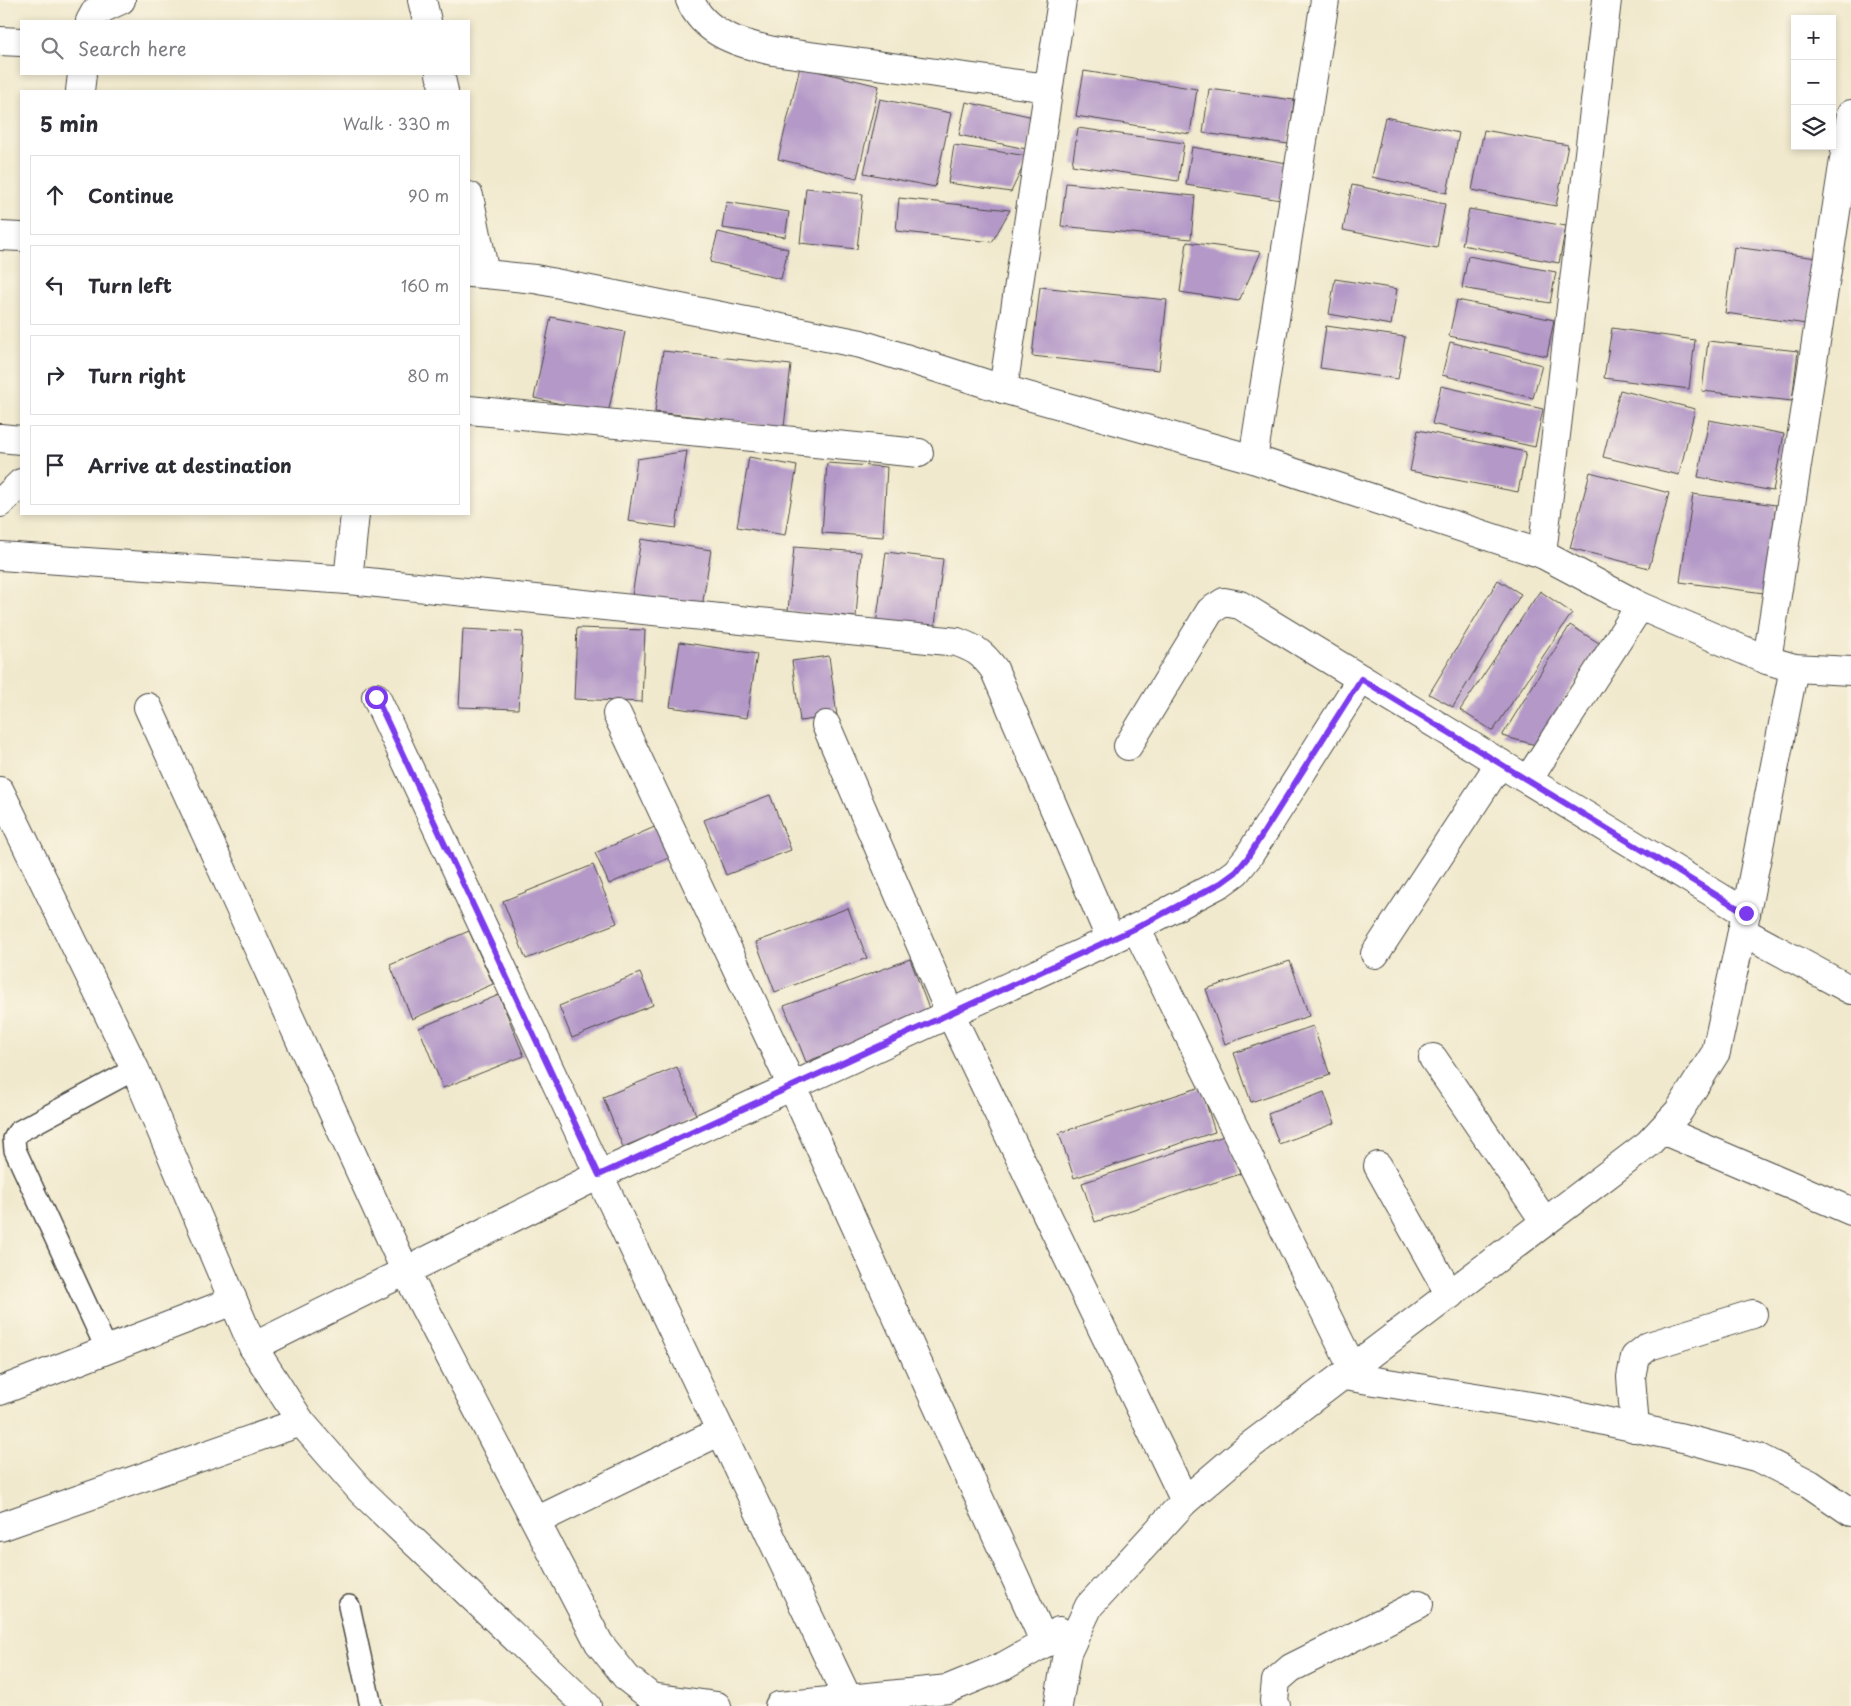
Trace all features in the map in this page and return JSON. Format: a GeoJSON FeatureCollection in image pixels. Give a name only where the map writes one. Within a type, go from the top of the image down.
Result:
{"type":"FeatureCollection","features":[{"type":"Feature","properties":{"kind":"street"},"geometry":{"type":"LineString","coordinates":[[91,20],[95,12],[120,0]]}},
{"type":"Feature","properties":{"kind":"street"},"geometry":{"type":"LineString","coordinates":[[422,0],[427,20]]}},
{"type":"Feature","properties":{"kind":"street"},"geometry":{"type":"LineString","coordinates":[[690,0],[700,16],[712,27],[726,37],[748,45],[773,51],[1048,88]]}},
{"type":"Feature","properties":{"kind":"street"},"geometry":{"type":"LineString","coordinates":[[1002,389],[1062,0]]}},
{"type":"Feature","properties":{"kind":"street"},"geometry":{"type":"LineString","coordinates":[[1253,459],[1325,0]]}},
{"type":"Feature","properties":{"kind":"street"},"geometry":{"type":"LineString","coordinates":[[1542,554],[1607,0]]}},
{"type":"Feature","properties":{"kind":"street"},"geometry":{"type":"LineString","coordinates":[[0,41],[20,42]]}},
{"type":"Feature","properties":{"kind":"street"},"geometry":{"type":"LineString","coordinates":[[80,90],[82,75]]}},
{"type":"Feature","properties":{"kind":"street"},"geometry":{"type":"LineString","coordinates":[[440,75],[444,90]]}},
{"type":"Feature","properties":{"kind":"street"},"geometry":{"type":"LineString","coordinates":[[1767,660],[1851,114]]}},
{"type":"Feature","properties":{"kind":"street"},"geometry":{"type":"LineString","coordinates":[[470,206],[477,274],[535,279],[861,344],[1002,389],[1253,459],[1542,554],[1640,606],[1767,660],[1794,668],[1851,671]]}},
{"type":"Feature","properties":{"kind":"street"},"geometry":{"type":"LineString","coordinates":[[0,236],[20,236]]}},
{"type":"Feature","properties":{"kind":"street"},"geometry":{"type":"LineString","coordinates":[[470,410],[919,453]]}},
{"type":"Feature","properties":{"kind":"street"},"geometry":{"type":"LineString","coordinates":[[0,438],[20,440]]}},
{"type":"Feature","properties":{"kind":"street"},"geometry":{"type":"LineString","coordinates":[[0,503],[20,484]]}},
{"type":"Feature","properties":{"kind":"street"},"geometry":{"type":"LineString","coordinates":[[348,580],[355,515]]}},
{"type":"Feature","properties":{"kind":"street"},"geometry":{"type":"LineString","coordinates":[[0,556],[348,580],[957,642],[975,648],[994,669],[1111,940]]}},
{"type":"Feature","properties":{"kind":"street"},"geometry":{"type":"LineString","coordinates":[[1128,746],[1210,611],[1224,602],[1240,605],[1528,780],[1851,990]]}},
{"type":"Feature","properties":{"kind":"street"},"geometry":{"type":"LineString","coordinates":[[1528,780],[1640,606]]}},
{"type":"Feature","properties":{"kind":"street"},"geometry":{"type":"LineString","coordinates":[[779,1706],[948,1689],[1004,1666],[1045,1643],[1089,1606],[1185,1501],[1247,1448],[1648,1144],[1662,1130],[1679,1111],[1716,1052],[1744,922],[1794,668]]}},
{"type":"Feature","properties":{"kind":"street"},"geometry":{"type":"LineString","coordinates":[[253,1347],[599,1175],[1111,940],[1221,883],[1236,872],[1248,857],[1361,679]]}},
{"type":"Feature","properties":{"kind":"street"},"geometry":{"type":"LineString","coordinates":[[376,697],[599,1175],[848,1699]]}},
{"type":"Feature","properties":{"kind":"street"},"geometry":{"type":"LineString","coordinates":[[148,707],[405,1270],[599,1643],[627,1678],[651,1698],[717,1706]]}},
{"type":"Feature","properties":{"kind":"street"},"geometry":{"type":"LineString","coordinates":[[617,714],[792,1086],[1045,1643]]}},
{"type":"Feature","properties":{"kind":"street"},"geometry":{"type":"LineString","coordinates":[[826,725],[950,1013],[1185,1501]]}},
{"type":"Feature","properties":{"kind":"street"},"geometry":{"type":"LineString","coordinates":[[1375,954],[1500,763]]}},
{"type":"Feature","properties":{"kind":"street"},"geometry":{"type":"LineString","coordinates":[[0,791],[135,1069],[253,1347],[300,1422],[362,1492],[587,1706]]}},
{"type":"Feature","properties":{"kind":"street"},"geometry":{"type":"LineString","coordinates":[[1136,928],[1348,1372]]}},
{"type":"Feature","properties":{"kind":"street"},"geometry":{"type":"LineString","coordinates":[[1433,1058],[1545,1222]]}},
{"type":"Feature","properties":{"kind":"street"},"geometry":{"type":"LineString","coordinates":[[1662,1130],[1847,1202]]}},
{"type":"Feature","properties":{"kind":"street"},"geometry":{"type":"LineString","coordinates":[[1378,1166],[1450,1295]]}},
{"type":"Feature","properties":{"kind":"street"},"geometry":{"type":"LineString","coordinates":[[0,1391],[233,1301]]}},
{"type":"Feature","properties":{"kind":"street"},"geometry":{"type":"LineString","coordinates":[[1635,1428],[1631,1377],[1635,1356],[1649,1346],[1754,1314]]}},
{"type":"Feature","properties":{"kind":"street"},"geometry":{"type":"LineString","coordinates":[[1348,1372],[1549,1409],[1759,1458],[1810,1484],[1851,1512]]}},
{"type":"Feature","properties":{"kind":"street"},"geometry":{"type":"LineString","coordinates":[[0,1527],[300,1422]]}},
{"type":"Feature","properties":{"kind":"street"},"geometry":{"type":"LineString","coordinates":[[536,1521],[721,1431]]}},
{"type":"Feature","properties":{"kind":"street"},"geometry":{"type":"LineString","coordinates":[[1276,1706],[1274,1701],[1276,1681],[1290,1668],[1419,1604]]}},
{"type":"Feature","properties":{"kind":"street"},"geometry":{"type":"LineString","coordinates":[[1058,1706],[1067,1653],[1089,1606]]}},
{"type":"Feature","properties":{"kind":"lane"},"geometry":{"type":"LineString","coordinates":[[107,1350],[15,1150],[14,1139],[18,1132],[135,1069]]}},
{"type":"Feature","properties":{"kind":"lane"},"geometry":{"type":"LineString","coordinates":[[349,1606],[371,1706]]}},
{"type":"Feature","properties":{"kind":"building"},"geometry":{"type":"Polygon","coordinates":[[[800,67],[879,86],[857,178],[778,159],[800,67]]]}},
{"type":"Feature","properties":{"kind":"building"},"geometry":{"type":"Polygon","coordinates":[[[1084,71],[1197,89],[1190,134],[1076,116],[1084,71]]]}},
{"type":"Feature","properties":{"kind":"building"},"geometry":{"type":"Polygon","coordinates":[[[1209,89],[1294,100],[1289,144],[1203,133],[1209,89]]]}},
{"type":"Feature","properties":{"kind":"building"},"geometry":{"type":"Polygon","coordinates":[[[880,99],[951,113],[935,187],[864,173],[880,99]]]}},
{"type":"Feature","properties":{"kind":"building"},"geometry":{"type":"Polygon","coordinates":[[[966,102],[1033,117],[1026,149],[959,135],[966,102]]]}},
{"type":"Feature","properties":{"kind":"building"},"geometry":{"type":"Polygon","coordinates":[[[1385,117],[1459,133],[1447,193],[1372,177],[1385,117]]]}},
{"type":"Feature","properties":{"kind":"building"},"geometry":{"type":"Polygon","coordinates":[[[1078,128],[1184,143],[1178,181],[1072,165],[1078,128]]]}},
{"type":"Feature","properties":{"kind":"building"},"geometry":{"type":"Polygon","coordinates":[[[1484,130],[1568,145],[1556,206],[1472,190],[1484,130]]]}},
{"type":"Feature","properties":{"kind":"building"},"geometry":{"type":"Polygon","coordinates":[[[954,145],[1028,156],[1011,192],[948,183],[954,145]]]}},
{"type":"Feature","properties":{"kind":"building"},"geometry":{"type":"Polygon","coordinates":[[[1192,147],[1287,163],[1281,200],[1186,185],[1192,147]]]}},
{"type":"Feature","properties":{"kind":"building"},"geometry":{"type":"Polygon","coordinates":[[[1066,183],[1195,196],[1191,239],[1061,226],[1066,183]]]}},
{"type":"Feature","properties":{"kind":"building"},"geometry":{"type":"Polygon","coordinates":[[[1352,185],[1445,204],[1437,248],[1343,230],[1352,185]]]}},
{"type":"Feature","properties":{"kind":"building"},"geometry":{"type":"Polygon","coordinates":[[[806,188],[863,194],[857,249],[800,243],[806,188]]]}},
{"type":"Feature","properties":{"kind":"building"},"geometry":{"type":"Polygon","coordinates":[[[899,198],[1010,210],[992,242],[896,231],[899,198]]]}},
{"type":"Feature","properties":{"kind":"building"},"geometry":{"type":"Polygon","coordinates":[[[726,202],[789,212],[785,237],[722,228],[726,202]]]}},
{"type":"Feature","properties":{"kind":"building"},"geometry":{"type":"Polygon","coordinates":[[[1469,209],[1566,226],[1559,263],[1462,245],[1469,209]]]}},
{"type":"Feature","properties":{"kind":"building"},"geometry":{"type":"Polygon","coordinates":[[[718,232],[788,249],[781,279],[710,262],[718,232]]]}},
{"type":"Feature","properties":{"kind":"building"},"geometry":{"type":"Polygon","coordinates":[[[1187,242],[1261,252],[1239,301],[1180,292],[1187,242]]]}},
{"type":"Feature","properties":{"kind":"building"},"geometry":{"type":"Polygon","coordinates":[[[1734,247],[1817,258],[1807,324],[1725,313],[1734,247]]]}},
{"type":"Feature","properties":{"kind":"building"},"geometry":{"type":"Polygon","coordinates":[[[1468,256],[1556,272],[1550,303],[1462,288],[1468,256]]]}},
{"type":"Feature","properties":{"kind":"building"},"geometry":{"type":"Polygon","coordinates":[[[1335,279],[1397,289],[1391,325],[1329,314],[1335,279]]]}},
{"type":"Feature","properties":{"kind":"building"},"geometry":{"type":"Polygon","coordinates":[[[1040,287],[1167,300],[1159,370],[1032,356],[1040,287]]]}},
{"type":"Feature","properties":{"kind":"building"},"geometry":{"type":"Polygon","coordinates":[[[1457,300],[1554,320],[1547,356],[1449,336],[1457,300]]]}},
{"type":"Feature","properties":{"kind":"building"},"geometry":{"type":"Polygon","coordinates":[[[551,317],[625,332],[608,414],[534,398],[551,317]]]}},
{"type":"Feature","properties":{"kind":"building"},"geometry":{"type":"Polygon","coordinates":[[[1326,326],[1405,337],[1398,379],[1320,368],[1326,326]]]}},
{"type":"Feature","properties":{"kind":"building"},"geometry":{"type":"Polygon","coordinates":[[[1612,328],[1695,340],[1689,389],[1604,378],[1612,328]]]}},
{"type":"Feature","properties":{"kind":"building"},"geometry":{"type":"Polygon","coordinates":[[[1708,341],[1798,351],[1792,401],[1702,391],[1708,341]]]}},
{"type":"Feature","properties":{"kind":"building"},"geometry":{"type":"Polygon","coordinates":[[[1450,342],[1542,365],[1533,398],[1442,375],[1450,342]]]}},
{"type":"Feature","properties":{"kind":"building"},"geometry":{"type":"Polygon","coordinates":[[[663,351],[791,365],[784,427],[655,412],[663,351]]]}},
{"type":"Feature","properties":{"kind":"building"},"geometry":{"type":"Polygon","coordinates":[[[1441,386],[1543,409],[1535,447],[1432,424],[1441,386]]]}},
{"type":"Feature","properties":{"kind":"building"},"geometry":{"type":"Polygon","coordinates":[[[1620,390],[1695,409],[1679,475],[1603,457],[1620,390]]]}},
{"type":"Feature","properties":{"kind":"building"},"geometry":{"type":"Polygon","coordinates":[[[1709,420],[1784,434],[1773,491],[1698,477],[1709,420]]]}},
{"type":"Feature","properties":{"kind":"building"},"geometry":{"type":"Polygon","coordinates":[[[1418,430],[1526,452],[1518,492],[1410,471],[1418,430]]]}},
{"type":"Feature","properties":{"kind":"building"},"geometry":{"type":"Polygon","coordinates":[[[687,451],[676,528],[628,521],[637,459],[687,451]]]}},
{"type":"Feature","properties":{"kind":"building"},"geometry":{"type":"Polygon","coordinates":[[[749,457],[797,466],[785,535],[737,527],[749,457]]]}},
{"type":"Feature","properties":{"kind":"building"},"geometry":{"type":"Polygon","coordinates":[[[827,463],[887,467],[883,537],[822,533],[827,463]]]}},
{"type":"Feature","properties":{"kind":"building"},"geometry":{"type":"Polygon","coordinates":[[[1590,472],[1669,493],[1649,568],[1570,548],[1590,472]]]}},
{"type":"Feature","properties":{"kind":"building"},"geometry":{"type":"Polygon","coordinates":[[[1693,494],[1776,505],[1764,593],[1680,582],[1693,494]]]}},
{"type":"Feature","properties":{"kind":"building"},"geometry":{"type":"Polygon","coordinates":[[[641,539],[711,550],[702,607],[632,596],[641,539]]]}},
{"type":"Feature","properties":{"kind":"building"},"geometry":{"type":"Polygon","coordinates":[[[794,547],[861,552],[856,617],[788,611],[794,547]]]}},
{"type":"Feature","properties":{"kind":"building"},"geometry":{"type":"Polygon","coordinates":[[[886,552],[943,559],[934,633],[876,625],[886,552]]]}},
{"type":"Feature","properties":{"kind":"building"},"geometry":{"type":"Polygon","coordinates":[[[1498,580],[1521,594],[1453,707],[1429,694],[1498,580]]]}},
{"type":"Feature","properties":{"kind":"building"},"geometry":{"type":"Polygon","coordinates":[[[1540,591],[1572,613],[1493,731],[1460,710],[1540,591]]]}},
{"type":"Feature","properties":{"kind":"building"},"geometry":{"type":"Polygon","coordinates":[[[1570,625],[1599,643],[1536,745],[1502,736],[1570,625]]]}},
{"type":"Feature","properties":{"kind":"building"},"geometry":{"type":"Polygon","coordinates":[[[577,628],[645,630],[642,702],[574,699],[577,628]]]}},
{"type":"Feature","properties":{"kind":"building"},"geometry":{"type":"Polygon","coordinates":[[[463,629],[523,632],[518,709],[459,707],[463,629]]]}},
{"type":"Feature","properties":{"kind":"building"},"geometry":{"type":"Polygon","coordinates":[[[680,642],[757,654],[747,718],[670,707],[680,642]]]}},
{"type":"Feature","properties":{"kind":"building"},"geometry":{"type":"Polygon","coordinates":[[[829,656],[837,716],[800,721],[792,661],[829,656]]]}},
{"type":"Feature","properties":{"kind":"building"},"geometry":{"type":"Polygon","coordinates":[[[770,795],[791,850],[726,875],[704,820],[770,795]]]}},
{"type":"Feature","properties":{"kind":"building"},"geometry":{"type":"Polygon","coordinates":[[[657,826],[671,857],[609,884],[595,853],[657,826]]]}},
{"type":"Feature","properties":{"kind":"building"},"geometry":{"type":"Polygon","coordinates":[[[593,865],[617,923],[526,959],[503,901],[593,865]]]}},
{"type":"Feature","properties":{"kind":"building"},"geometry":{"type":"Polygon","coordinates":[[[848,908],[867,958],[775,992],[756,942],[848,908]]]}},
{"type":"Feature","properties":{"kind":"building"},"geometry":{"type":"Polygon","coordinates":[[[469,931],[493,984],[412,1019],[390,965],[469,931]]]}},
{"type":"Feature","properties":{"kind":"building"},"geometry":{"type":"Polygon","coordinates":[[[910,959],[931,1014],[806,1062],[784,1006],[910,959]]]}},
{"type":"Feature","properties":{"kind":"building"},"geometry":{"type":"Polygon","coordinates":[[[1290,961],[1309,1016],[1225,1044],[1206,989],[1290,961]]]}},
{"type":"Feature","properties":{"kind":"building"},"geometry":{"type":"Polygon","coordinates":[[[640,973],[653,1005],[572,1038],[559,1006],[640,973]]]}},
{"type":"Feature","properties":{"kind":"building"},"geometry":{"type":"Polygon","coordinates":[[[499,995],[524,1056],[443,1088],[419,1028],[499,995]]]}},
{"type":"Feature","properties":{"kind":"building"},"geometry":{"type":"Polygon","coordinates":[[[1313,1026],[1330,1075],[1251,1102],[1234,1053],[1313,1026]]]}},
{"type":"Feature","properties":{"kind":"building"},"geometry":{"type":"Polygon","coordinates":[[[677,1067],[697,1117],[623,1147],[603,1097],[677,1067]]]}},
{"type":"Feature","properties":{"kind":"building"},"geometry":{"type":"Polygon","coordinates":[[[1201,1087],[1215,1132],[1074,1178],[1059,1133],[1201,1087]]]}},
{"type":"Feature","properties":{"kind":"building"},"geometry":{"type":"Polygon","coordinates":[[[1324,1092],[1335,1123],[1279,1144],[1268,1114],[1324,1092]]]}},
{"type":"Feature","properties":{"kind":"building"},"geometry":{"type":"Polygon","coordinates":[[[1227,1135],[1240,1174],[1095,1222],[1082,1183],[1227,1135]]]}},
{"type":"Feature","properties":{"kind":"route"},"geometry":{"type":"LineString","coordinates":[[376,697],[599,1175],[1136,928],[1221,883],[1236,872],[1248,857],[1361,679],[1746,913]]}}]}
